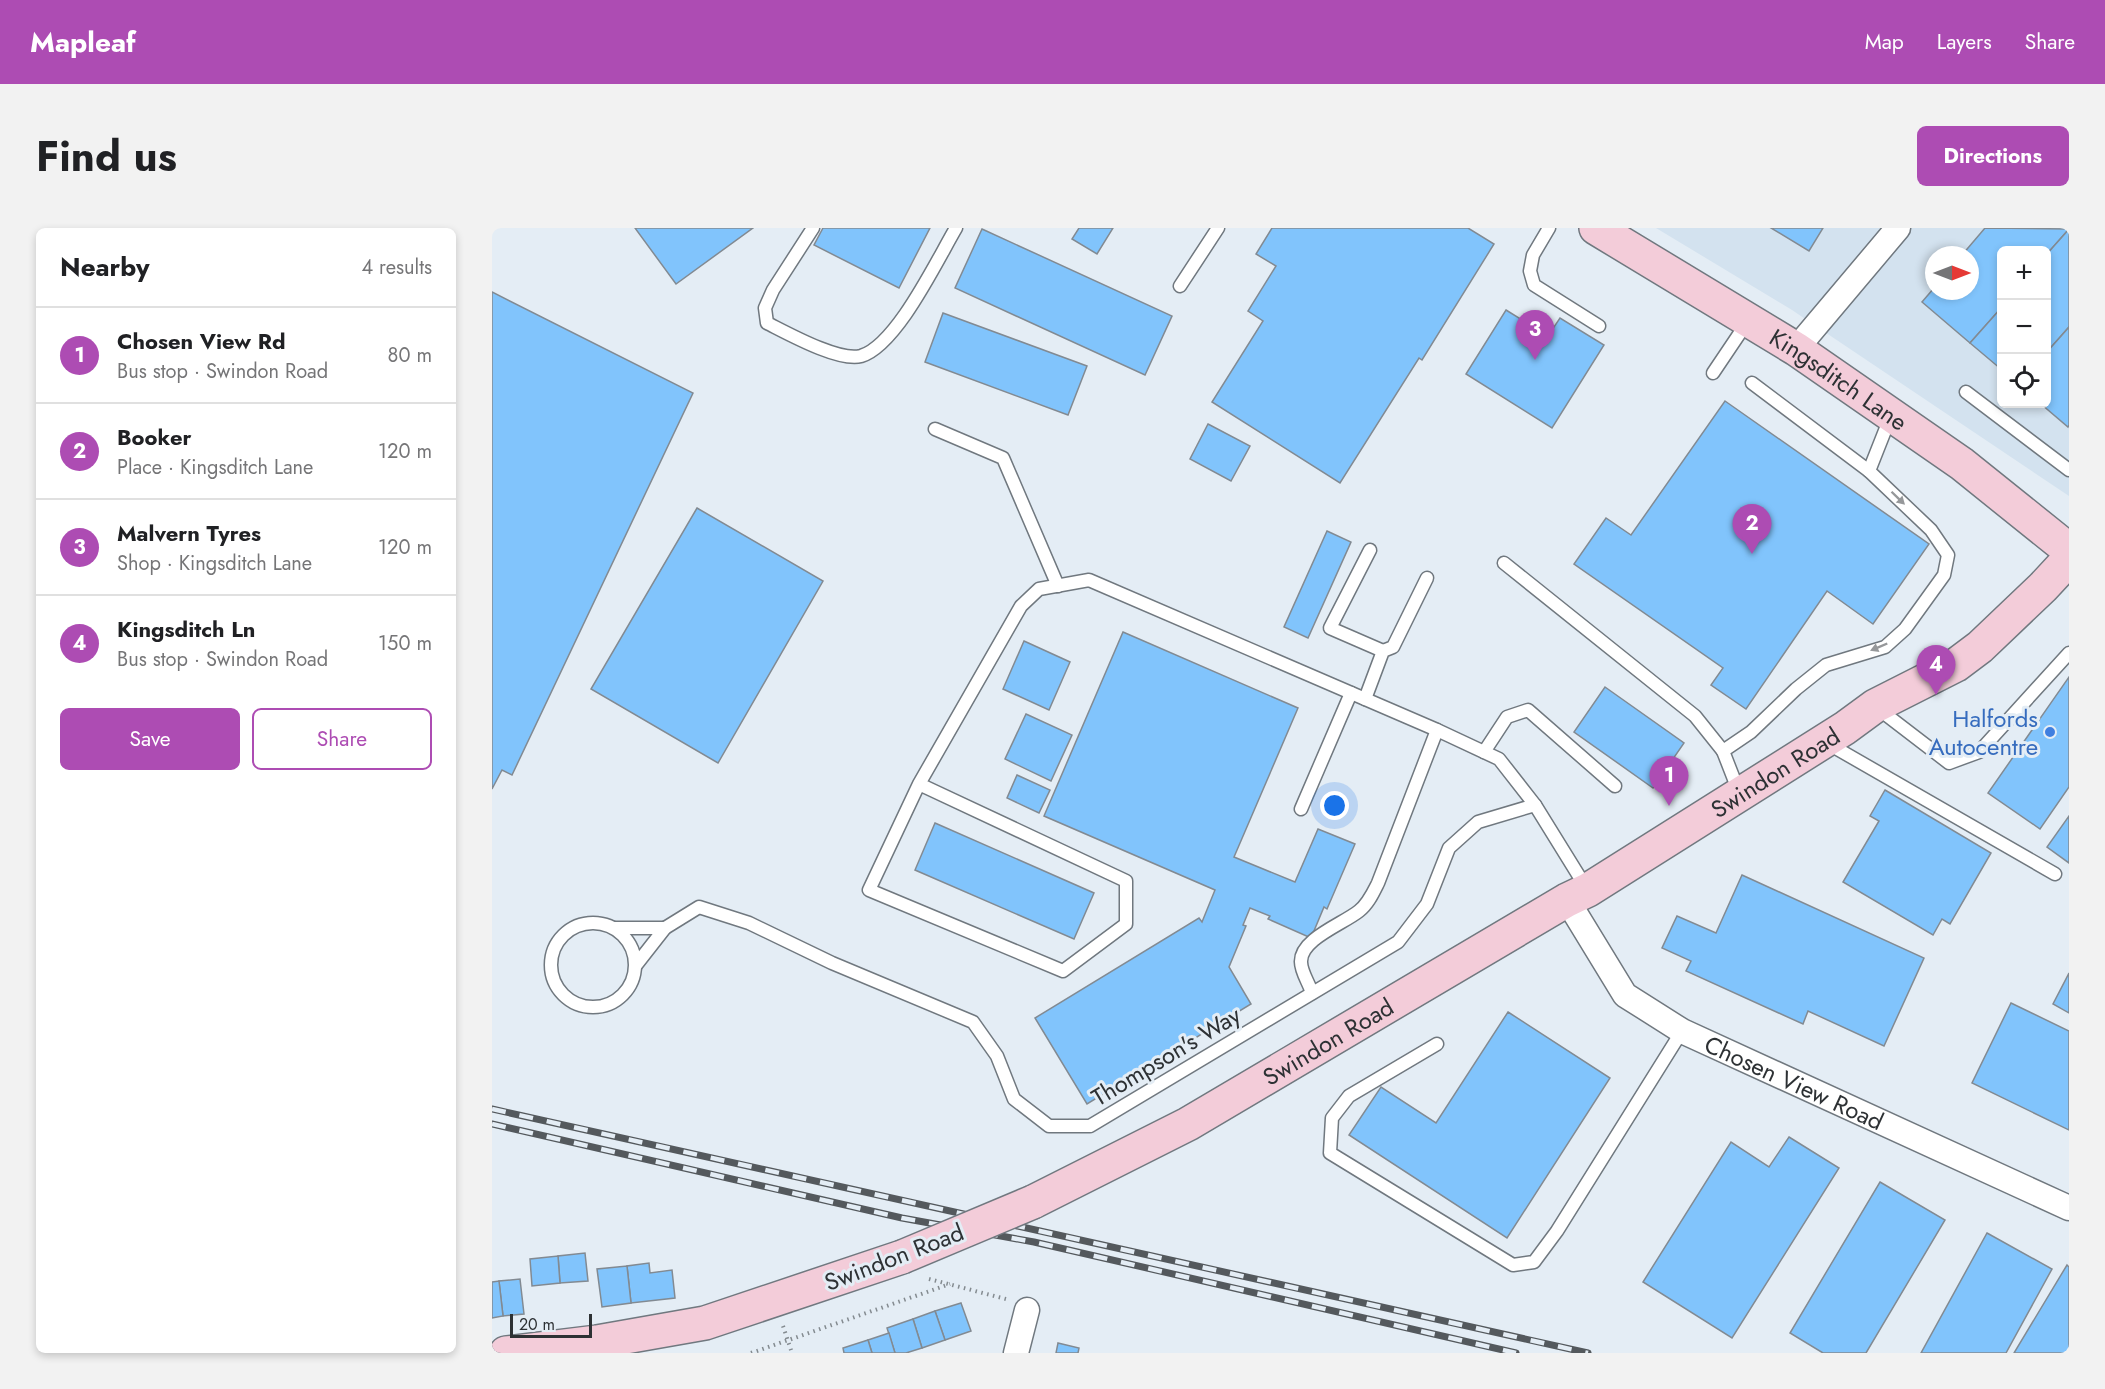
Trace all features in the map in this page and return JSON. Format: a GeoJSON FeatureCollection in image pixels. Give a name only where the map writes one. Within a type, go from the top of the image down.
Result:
{"type":"FeatureCollection","features":[{"type":"Feature","properties":{"kind":"street","name":"Kingsditch Lane"},"geometry":{"type":"LineString","coordinates":[[1596,228],[1796,349],[1892,414],[1962,464],[2069,550]]}},
{"type":"Feature","properties":{"kind":"street"},"geometry":{"type":"LineString","coordinates":[[1796,349],[1898,228]]}},
{"type":"Feature","properties":{"kind":"street","name":"Swindon Road"},"geometry":{"type":"LineString","coordinates":[[506,1353],[598,1347],[705,1323],[890,1261],[1033,1202],[1188,1124],[1578,895],[1875,706],[1956,665],[2043,587],[2069,559]]}},
{"type":"Feature","properties":{"kind":"street","name":"Chosen View Road"},"geometry":{"type":"LineString","coordinates":[[1578,895],[1625,995],[1682,1031],[2069,1208]]}},
{"type":"Feature","properties":{"kind":"street"},"geometry":{"type":"LineString","coordinates":[[1016,1353],[1027,1310]]}},
{"type":"Feature","properties":{"kind":"lane"},"geometry":{"type":"LineString","coordinates":[[813,228],[773,290],[765,308],[767,323],[812,345],[840,354],[861,356],[880,344],[906,314],[956,228]]}},
{"type":"Feature","properties":{"kind":"lane"},"geometry":{"type":"LineString","coordinates":[[1180,286],[1218,228]]}},
{"type":"Feature","properties":{"kind":"lane"},"geometry":{"type":"LineString","coordinates":[[1549,228],[1533,255],[1530,271],[1534,285],[1599,326]]}},
{"type":"Feature","properties":{"kind":"lane"},"geometry":{"type":"LineString","coordinates":[[1713,373],[1749,320]]}},
{"type":"Feature","properties":{"kind":"lane"},"geometry":{"type":"LineString","coordinates":[[1723,751],[1751,732],[1796,689],[1826,665],[1885,646],[1905,629],[1944,575],[1948,555],[1931,530],[1869,471],[1752,383]]}},
{"type":"Feature","properties":{"kind":"lane"},"geometry":{"type":"LineString","coordinates":[[1966,392],[2069,470]]}},
{"type":"Feature","properties":{"kind":"lane"},"geometry":{"type":"LineString","coordinates":[[1869,471],[1892,414]]}},
{"type":"Feature","properties":{"kind":"lane"},"geometry":{"type":"LineString","coordinates":[[935,429],[1003,458],[1058,585]]}},
{"type":"Feature","properties":{"kind":"lane"},"geometry":{"type":"LineString","coordinates":[[1370,550],[1330,628],[1383,651]]}},
{"type":"Feature","properties":{"kind":"lane"},"geometry":{"type":"LineString","coordinates":[[1504,564],[1695,716],[1723,751],[1740,794]]}},
{"type":"Feature","properties":{"kind":"lane"},"geometry":{"type":"LineString","coordinates":[[1365,699],[1383,651],[1393,646],[1427,578]]}},
{"type":"Feature","properties":{"kind":"lane"},"geometry":{"type":"LineString","coordinates":[[919,784],[1126,881],[1126,924],[1063,971],[869,890],[919,784],[1021,606],[1039,589],[1089,580],[1437,730],[1498,759],[1535,805],[1578,895]]}},
{"type":"Feature","properties":{"kind":"lane"},"geometry":{"type":"LineString","coordinates":[[1875,706],[1949,763],[1979,752],[2069,653]]}},
{"type":"Feature","properties":{"kind":"lane"},"geometry":{"type":"LineString","coordinates":[[1301,809],[1352,693]]}},
{"type":"Feature","properties":{"kind":"lane"},"geometry":{"type":"LineString","coordinates":[[1484,752],[1507,717],[1528,710],[1615,786]]}},
{"type":"Feature","properties":{"kind":"lane"},"geometry":{"type":"LineString","coordinates":[[1312,993],[1301,963],[1302,952],[1309,943],[1361,910],[1369,901],[1437,730]]}},
{"type":"Feature","properties":{"kind":"lane"},"geometry":{"type":"LineString","coordinates":[[1823,741],[2055,874]]}},
{"type":"Feature","properties":{"kind":"lane","name":"Thompson's Way"},"geometry":{"type":"LineString","coordinates":[[664,928],[699,908],[749,923],[832,963],[973,1022],[997,1056],[1014,1099],[1049,1126],[1090,1126],[1398,942],[1427,904],[1449,848],[1478,822],[1535,805]]}},
{"type":"Feature","properties":{"kind":"lane"},"geometry":{"type":"LineString","coordinates":[[593,922],[614,928],[664,928],[636,965],[630,987],[615,1002],[593,1008],[572,1003],[556,987],[550,965],[556,944],[571,928],[593,922]]}},
{"type":"Feature","properties":{"kind":"lane"},"geometry":{"type":"LineString","coordinates":[[614,928],[630,943],[636,965]]}},
{"type":"Feature","properties":{"kind":"lane"},"geometry":{"type":"LineString","coordinates":[[1437,1044],[1349,1096],[1332,1118],[1330,1153],[1513,1265],[1534,1262],[1557,1231],[1682,1031]]}},
{"type":"Feature","properties":{"kind":"path"},"geometry":{"type":"LineString","coordinates":[[890,1261],[950,1284],[1019,1302],[1027,1310]]}},
{"type":"Feature","properties":{"kind":"path"},"geometry":{"type":"LineString","coordinates":[[751,1353],[950,1284]]}},
{"type":"Feature","properties":{"kind":"shaded area"},"geometry":{"type":"Polygon","coordinates":[[[1656,228],[2069,228],[2069,496],[1792,310],[1656,228]]]}},
{"type":"Feature","properties":{"kind":"building"},"geometry":{"type":"Polygon","coordinates":[[[635,228],[753,228],[676,284],[635,228]]]}},
{"type":"Feature","properties":{"kind":"building"},"geometry":{"type":"Polygon","coordinates":[[[823,228],[930,228],[899,288],[814,245],[823,228]]]}},
{"type":"Feature","properties":{"kind":"building"},"geometry":{"type":"Polygon","coordinates":[[[1079,228],[1113,228],[1097,254],[1072,239],[1079,228]]]}},
{"type":"Feature","properties":{"kind":"building"},"geometry":{"type":"Polygon","coordinates":[[[1272,228],[1468,228],[1494,244],[1422,360],[1419,358],[1340,483],[1212,402],[1263,321],[1248,311],[1276,266],[1256,254],[1272,228]]]}},
{"type":"Feature","properties":{"kind":"building"},"geometry":{"type":"Polygon","coordinates":[[[1771,228],[1823,228],[1809,251],[1771,228]]]}},
{"type":"Feature","properties":{"kind":"building"},"geometry":{"type":"Polygon","coordinates":[[[1985,228],[2069,229],[2051,249],[2051,246],[1997,246],[1997,313],[1970,343],[1922,302],[1925,298],[1979,300],[1979,246],[1970,246],[1985,228]]]}},
{"type":"Feature","properties":{"kind":"building"},"geometry":{"type":"Polygon","coordinates":[[[982,229],[1172,316],[1145,375],[955,288],[982,229]]]}},
{"type":"Feature","properties":{"kind":"building"},"geometry":{"type":"Polygon","coordinates":[[[2069,229],[2069,327],[2051,347],[2051,300],[2051,249],[2069,229]]]}},
{"type":"Feature","properties":{"kind":"building"},"geometry":{"type":"Polygon","coordinates":[[[492,292],[693,393],[512,775],[502,770],[492,789],[492,292]]]}},
{"type":"Feature","properties":{"kind":"building"},"geometry":{"type":"Polygon","coordinates":[[[1506,310],[1548,336],[1560,318],[1604,345],[1552,428],[1466,374],[1506,310]]]}},
{"type":"Feature","properties":{"kind":"building"},"geometry":{"type":"Polygon","coordinates":[[[943,313],[1087,366],[1068,415],[925,362],[943,313]]]}},
{"type":"Feature","properties":{"kind":"building"},"geometry":{"type":"Polygon","coordinates":[[[1997,313],[1997,366],[1970,343],[1997,313]]]}},
{"type":"Feature","properties":{"kind":"building"},"geometry":{"type":"Polygon","coordinates":[[[2069,327],[2068,427],[2046,408],[2051,408],[2051,347],[2069,327]]]}},
{"type":"Feature","properties":{"kind":"building"},"geometry":{"type":"Polygon","coordinates":[[[1725,401],[1929,544],[1873,624],[1827,591],[1746,709],[1711,685],[1723,668],[1574,564],[1606,518],[1631,535],[1725,401]]]}},
{"type":"Feature","properties":{"kind":"building"},"geometry":{"type":"Polygon","coordinates":[[[1208,424],[1250,446],[1231,481],[1190,459],[1208,424]]]}},
{"type":"Feature","properties":{"kind":"building"},"geometry":{"type":"Polygon","coordinates":[[[697,508],[823,581],[718,763],[591,689],[697,508]]]}},
{"type":"Feature","properties":{"kind":"building"},"geometry":{"type":"Polygon","coordinates":[[[1327,531],[1351,542],[1308,638],[1284,627],[1327,531]]]}},
{"type":"Feature","properties":{"kind":"building"},"geometry":{"type":"Polygon","coordinates":[[[1123,632],[1298,708],[1234,857],[1295,882],[1318,829],[1355,844],[1327,909],[1324,907],[1311,938],[1268,919],[1270,916],[1250,908],[1243,925],[1246,926],[1229,967],[1251,1004],[1087,1104],[1035,1018],[1199,918],[1202,922],[1215,890],[1044,816],[1123,632]]]}},
{"type":"Feature","properties":{"kind":"building"},"geometry":{"type":"Polygon","coordinates":[[[1024,641],[1070,662],[1049,710],[1003,689],[1024,641]]]}},
{"type":"Feature","properties":{"kind":"building","name":"Halfords Autocentre"},"geometry":{"type":"Polygon","coordinates":[[[2069,677],[2069,787],[2040,829],[1988,793],[2069,677]]]}},
{"type":"Feature","properties":{"kind":"building"},"geometry":{"type":"Polygon","coordinates":[[[1605,687],[1684,743],[1653,788],[1574,732],[1605,687]]]}},
{"type":"Feature","properties":{"kind":"building"},"geometry":{"type":"Polygon","coordinates":[[[1026,714],[1072,735],[1051,781],[1005,759],[1026,714]]]}},
{"type":"Feature","properties":{"kind":"building"},"geometry":{"type":"Polygon","coordinates":[[[1017,775],[1050,790],[1039,813],[1007,798],[1017,775]]]}},
{"type":"Feature","properties":{"kind":"building"},"geometry":{"type":"Polygon","coordinates":[[[1885,790],[1991,853],[1950,924],[1942,919],[1933,935],[1843,882],[1879,821],[1870,816],[1885,790]]]}},
{"type":"Feature","properties":{"kind":"building"},"geometry":{"type":"Polygon","coordinates":[[[2069,816],[2069,863],[2047,847],[2069,816]]]}},
{"type":"Feature","properties":{"kind":"building"},"geometry":{"type":"Polygon","coordinates":[[[935,823],[1094,893],[1074,939],[915,870],[935,823]]]}},
{"type":"Feature","properties":{"kind":"building"},"geometry":{"type":"Polygon","coordinates":[[[1742,875],[1924,958],[1884,1046],[1808,1011],[1803,1024],[1686,971],[1691,961],[1662,948],[1677,916],[1716,933],[1742,875]]]}},
{"type":"Feature","properties":{"kind":"building"},"geometry":{"type":"Polygon","coordinates":[[[2069,973],[2069,1013],[2053,1004],[2069,973]]]}},
{"type":"Feature","properties":{"kind":"building"},"geometry":{"type":"Polygon","coordinates":[[[2011,1003],[2069,1031],[2069,1130],[1972,1083],[2011,1003]]]}},
{"type":"Feature","properties":{"kind":"building"},"geometry":{"type":"Polygon","coordinates":[[[1508,1012],[1610,1078],[1507,1238],[1349,1135],[1381,1087],[1436,1123],[1508,1012]]]}},
{"type":"Feature","properties":{"kind":"building"},"geometry":{"type":"Polygon","coordinates":[[[1789,1137],[1839,1168],[1732,1338],[1643,1282],[1731,1142],[1769,1167],[1789,1137]]]}},
{"type":"Feature","properties":{"kind":"building"},"geometry":{"type":"Polygon","coordinates":[[[1880,1182],[1945,1220],[1866,1353],[1823,1353],[1790,1333],[1880,1182]]]}},
{"type":"Feature","properties":{"kind":"building"},"geometry":{"type":"Polygon","coordinates":[[[1987,1233],[2052,1269],[2006,1353],[1921,1353],[1987,1233]]]}},
{"type":"Feature","properties":{"kind":"building"},"geometry":{"type":"Polygon","coordinates":[[[585,1253],[588,1281],[560,1283],[558,1256],[585,1253]]]}},
{"type":"Feature","properties":{"kind":"building"},"geometry":{"type":"Polygon","coordinates":[[[558,1256],[560,1283],[532,1286],[530,1259],[558,1256]]]}},
{"type":"Feature","properties":{"kind":"building"},"geometry":{"type":"Polygon","coordinates":[[[649,1263],[650,1273],[672,1270],[675,1298],[631,1303],[627,1266],[649,1263]]]}},
{"type":"Feature","properties":{"kind":"building"},"geometry":{"type":"Polygon","coordinates":[[[2067,1265],[2069,1267],[2069,1353],[2014,1353],[2067,1265]]]}},
{"type":"Feature","properties":{"kind":"building"},"geometry":{"type":"Polygon","coordinates":[[[627,1266],[631,1303],[602,1307],[597,1269],[627,1266]]]}},
{"type":"Feature","properties":{"kind":"building"},"geometry":{"type":"Polygon","coordinates":[[[520,1279],[524,1314],[503,1316],[499,1281],[520,1279]]]}},
{"type":"Feature","properties":{"kind":"building"},"geometry":{"type":"Polygon","coordinates":[[[499,1281],[503,1316],[492,1318],[492,1282],[499,1281]]]}},
{"type":"Feature","properties":{"kind":"building"},"geometry":{"type":"Polygon","coordinates":[[[961,1303],[971,1331],[945,1340],[935,1311],[961,1303]]]}},
{"type":"Feature","properties":{"kind":"building"},"geometry":{"type":"Polygon","coordinates":[[[935,1311],[945,1340],[922,1348],[913,1319],[935,1311]]]}},
{"type":"Feature","properties":{"kind":"building"},"geometry":{"type":"Polygon","coordinates":[[[913,1319],[922,1348],[906,1353],[895,1353],[887,1328],[913,1319]]]}},
{"type":"Feature","properties":{"kind":"building"},"geometry":{"type":"Polygon","coordinates":[[[889,1333],[895,1353],[872,1353],[868,1340],[889,1333]]]}},
{"type":"Feature","properties":{"kind":"building"},"geometry":{"type":"Polygon","coordinates":[[[868,1340],[872,1353],[844,1353],[843,1348],[868,1340]]]}},
{"type":"Feature","properties":{"kind":"building"},"geometry":{"type":"Polygon","coordinates":[[[1058,1343],[1079,1348],[1078,1353],[1056,1353],[1058,1343]]]}},
{"type":"Feature","properties":{"kind":"railway"},"geometry":{"type":"LineString","coordinates":[[492,1109],[1588,1353]]}},
{"type":"Feature","properties":{"kind":"railway"},"geometry":{"type":"LineString","coordinates":[[492,1124],[902,1218],[1034,1242],[1516,1353]]}},
{"type":"Feature","properties":{"kind":"place","name":"Malvern Tyres"},"geometry":{"type":"Point","coordinates":[1535,360]}},
{"type":"Feature","properties":{"kind":"place","name":"Booker"},"geometry":{"type":"Point","coordinates":[1752,554]}},
{"type":"Feature","properties":{"kind":"place","name":"Kingsditch Ln"},"geometry":{"type":"Point","coordinates":[1936,695]}},
{"type":"Feature","properties":{"kind":"place","name":"Halfords Autocentre"},"geometry":{"type":"Point","coordinates":[2050,732]}},
{"type":"Feature","properties":{"kind":"place","name":"Chosen View Rd"},"geometry":{"type":"Point","coordinates":[1669,806]}}]}
